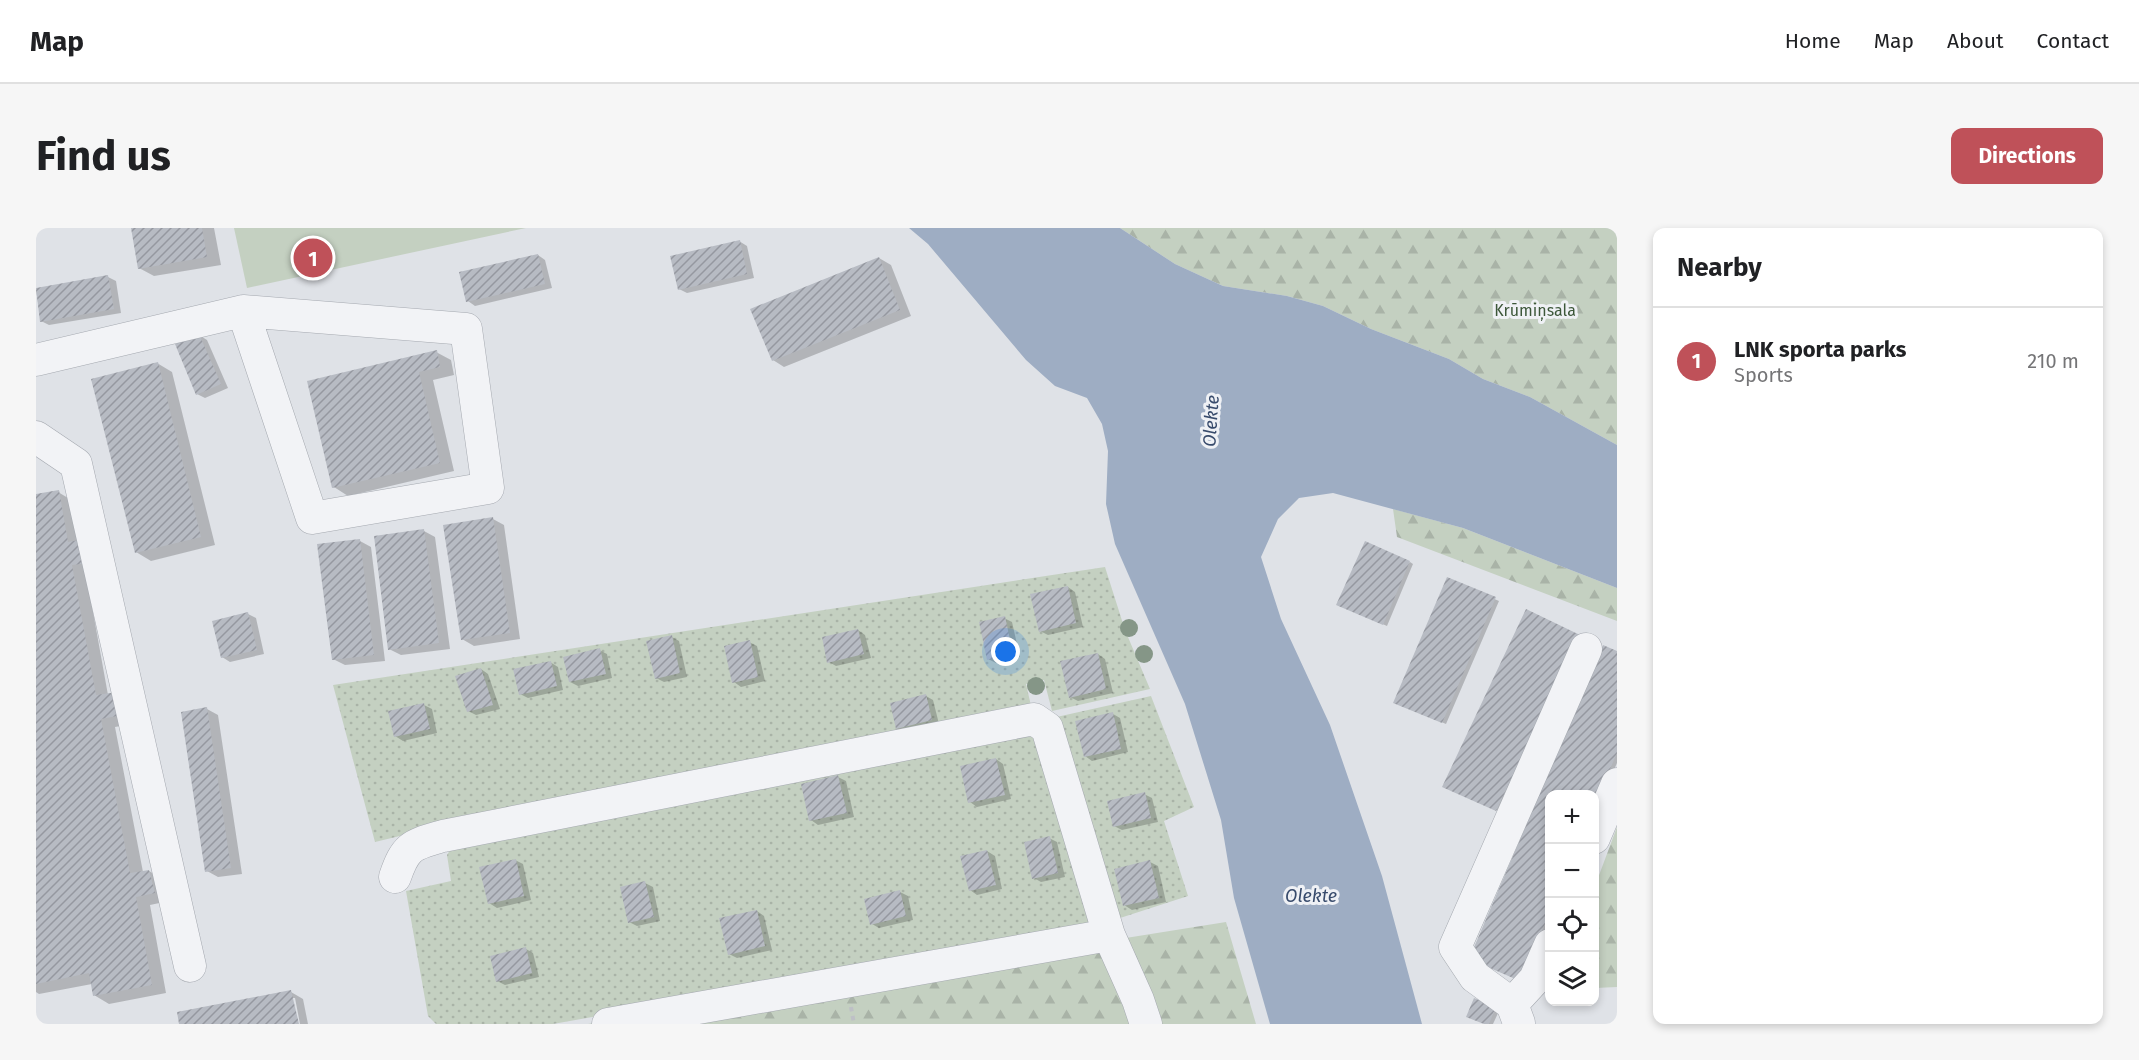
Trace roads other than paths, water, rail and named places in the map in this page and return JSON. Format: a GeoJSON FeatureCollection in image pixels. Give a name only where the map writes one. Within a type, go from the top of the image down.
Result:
{"type":"FeatureCollection","features":[{"type":"Feature","properties":{"kind":"street"},"geometry":{"type":"LineString","coordinates":[[36,360],[243,311],[465,329],[488,488],[312,518],[243,311]]}},
{"type":"Feature","properties":{"kind":"street"},"geometry":{"type":"LineString","coordinates":[[36,437],[76,464],[190,966]]}},
{"type":"Feature","properties":{"kind":"street"},"geometry":{"type":"LineString","coordinates":[[1547,952],[1516,1014],[1475,977],[1455,947],[1586,649]]}},
{"type":"Feature","properties":{"kind":"street"},"geometry":{"type":"LineString","coordinates":[[394,877],[401,857],[414,844],[443,836],[1034,719],[1047,728],[1109,935],[1138,1000],[1146,1024]]}},
{"type":"Feature","properties":{"kind":"street"},"geometry":{"type":"LineString","coordinates":[[1599,826],[1617,784]]}},
{"type":"Feature","properties":{"kind":"street"},"geometry":{"type":"LineString","coordinates":[[608,1024],[1109,935]]}},
{"type":"Feature","properties":{"kind":"water","name":"Olekte"},"geometry":{"type":"Polygon","coordinates":[[[909,228],[1120,228],[1175,264],[1223,286],[1287,296],[1323,306],[1371,329],[1449,359],[1483,379],[1530,397],[1617,445],[1617,588],[1463,528],[1333,493],[1299,498],[1278,519],[1261,557],[1281,619],[1330,725],[1382,876],[1422,1024],[1270,1024],[1234,898],[1221,820],[1185,704],[1115,544],[1106,504],[1108,451],[1102,424],[1087,398],[1055,386],[1026,360],[928,244],[909,228]]]}},
{"type":"Feature","properties":{"kind":"place","name":"LNK sporta parks"},"geometry":{"type":"Point","coordinates":[313,258]}},
{"type":"Feature","properties":{"kind":"park label","name":"Krūmiņsala"},"geometry":{"type":"Point","coordinates":[1535,310]}}]}
